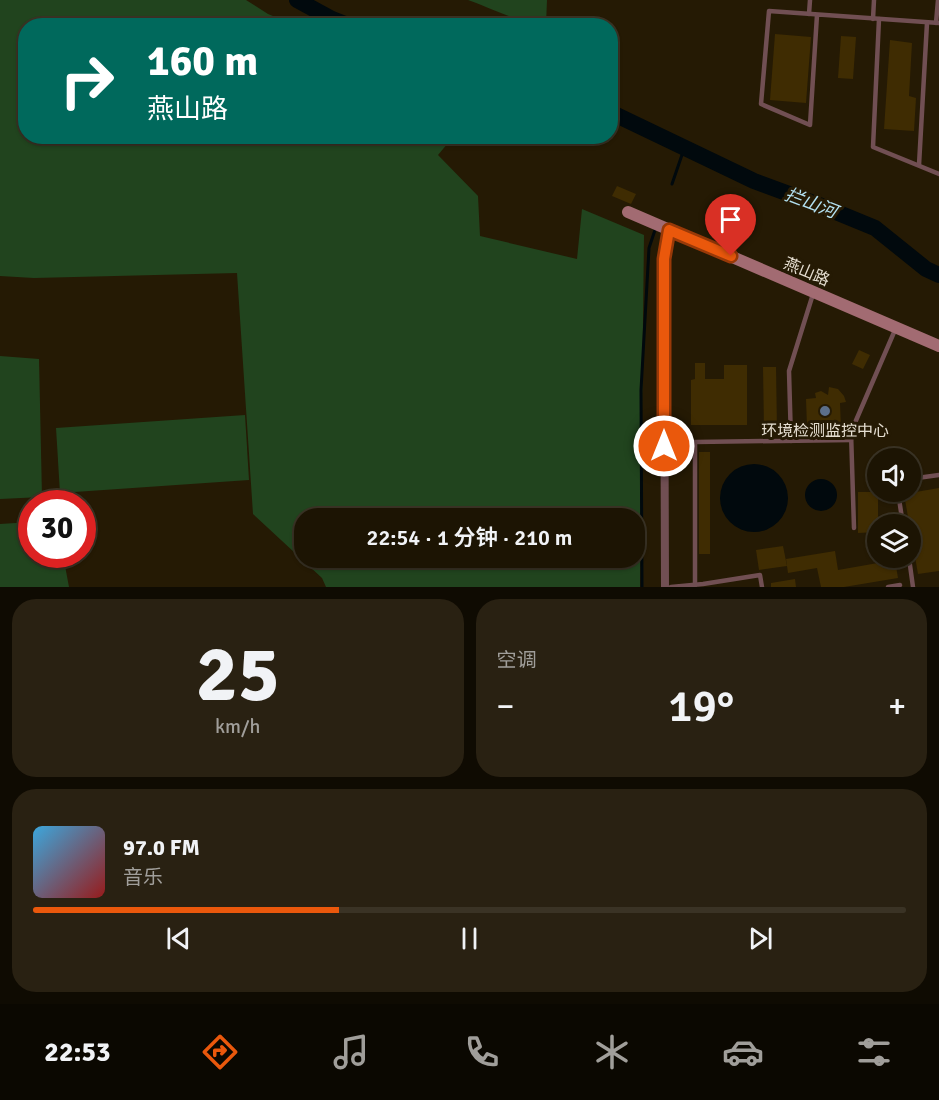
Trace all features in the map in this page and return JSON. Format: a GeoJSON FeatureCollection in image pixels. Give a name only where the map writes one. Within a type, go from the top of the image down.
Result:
{"type":"FeatureCollection","features":[{"type":"Feature","properties":{"kind":"street","name":"燕山路"},"geometry":{"type":"LineString","coordinates":[[628,212],[939,346]]}},
{"type":"Feature","properties":{"kind":"street"},"geometry":{"type":"LineString","coordinates":[[661,227],[664,259],[665,587]]}},
{"type":"Feature","properties":{"kind":"lane"},"geometry":{"type":"LineString","coordinates":[[809,14],[810,0]]}},
{"type":"Feature","properties":{"kind":"lane"},"geometry":{"type":"LineString","coordinates":[[873,19],[874,0]]}},
{"type":"Feature","properties":{"kind":"lane"},"geometry":{"type":"LineString","coordinates":[[817,15],[810,125],[761,104],[769,11],[938,23],[938,0]]}},
{"type":"Feature","properties":{"kind":"lane"},"geometry":{"type":"LineString","coordinates":[[879,19],[873,147],[939,174]]}},
{"type":"Feature","properties":{"kind":"lane"},"geometry":{"type":"LineString","coordinates":[[919,165],[927,22]]}},
{"type":"Feature","properties":{"kind":"lane"},"geometry":{"type":"LineString","coordinates":[[791,441],[789,371],[813,292]]}},
{"type":"Feature","properties":{"kind":"lane"},"geometry":{"type":"LineString","coordinates":[[854,528],[851,432],[896,327]]}},
{"type":"Feature","properties":{"kind":"lane"},"geometry":{"type":"LineString","coordinates":[[695,585],[695,442],[851,440]]}},
{"type":"Feature","properties":{"kind":"lane"},"geometry":{"type":"LineString","coordinates":[[921,477],[939,475]]}},
{"type":"Feature","properties":{"kind":"lane"},"geometry":{"type":"LineString","coordinates":[[910,568],[913,587]]}},
{"type":"Feature","properties":{"kind":"lane"},"geometry":{"type":"LineString","coordinates":[[671,587],[760,575],[762,587]]}},
{"type":"Feature","properties":{"kind":"lane"},"geometry":{"type":"LineString","coordinates":[[888,587],[900,585]]}},
{"type":"Feature","properties":{"kind":"green space"},"geometry":{"type":"Polygon","coordinates":[[[0,0],[246,0],[278,18],[18,18],[18,144],[447,144],[438,155],[478,196],[480,236],[577,259],[582,209],[644,235],[641,508],[294,508],[294,552],[253,514],[237,273],[34,278],[0,276],[0,0]]]}},
{"type":"Feature","properties":{"kind":"green space"},"geometry":{"type":"Polygon","coordinates":[[[468,0],[547,0],[546,18],[515,18],[468,0]]]}},
{"type":"Feature","properties":{"kind":"green space"},"geometry":{"type":"Polygon","coordinates":[[[0,356],[39,359],[42,490],[18,490],[18,498],[0,499],[0,356]]]}},
{"type":"Feature","properties":{"kind":"green space"},"geometry":{"type":"Polygon","coordinates":[[[245,415],[249,480],[96,491],[60,490],[56,428],[245,415]]]}},
{"type":"Feature","properties":{"kind":"green space"},"geometry":{"type":"Polygon","coordinates":[[[18,523],[18,568],[65,568],[69,587],[0,587],[0,524],[18,523]]]}},
{"type":"Feature","properties":{"kind":"green space"},"geometry":{"type":"Polygon","coordinates":[[[311,568],[640,568],[640,587],[326,587],[322,578],[311,568]]]}},
{"type":"Feature","properties":{"kind":"shaded area"},"geometry":{"type":"Polygon","coordinates":[[[747,464],[761,464],[773,469],[783,479],[788,498],[783,517],[773,527],[761,532],[747,532],[735,527],[725,517],[720,505],[720,491],[725,479],[735,469],[747,464]]]}},
{"type":"Feature","properties":{"kind":"shaded area"},"geometry":{"type":"Polygon","coordinates":[[[821,479],[833,483],[837,495],[833,507],[821,511],[809,507],[805,495],[809,483],[821,479]]]}},
{"type":"Feature","properties":{"kind":"building"},"geometry":{"type":"Polygon","coordinates":[[[775,34],[811,37],[806,103],[770,100],[775,34]]]}},
{"type":"Feature","properties":{"kind":"building"},"geometry":{"type":"Polygon","coordinates":[[[841,36],[856,37],[853,79],[838,78],[841,36]]]}},
{"type":"Feature","properties":{"kind":"building"},"geometry":{"type":"Polygon","coordinates":[[[890,40],[912,43],[909,96],[916,98],[914,131],[884,129],[890,40]]]}},
{"type":"Feature","properties":{"kind":"building"},"geometry":{"type":"Polygon","coordinates":[[[617,186],[636,194],[631,204],[612,196],[617,186]]]}},
{"type":"Feature","properties":{"kind":"building"},"geometry":{"type":"Polygon","coordinates":[[[859,350],[870,355],[863,369],[852,364],[859,350]]]}},
{"type":"Feature","properties":{"kind":"building"},"geometry":{"type":"Polygon","coordinates":[[[695,363],[705,363],[705,379],[724,379],[724,365],[747,365],[747,425],[691,425],[691,380],[695,379],[695,363]]]}},
{"type":"Feature","properties":{"kind":"building"},"geometry":{"type":"Polygon","coordinates":[[[763,367],[776,367],[777,430],[764,430],[763,367]]]}},
{"type":"Feature","properties":{"kind":"building"},"geometry":{"type":"Polygon","coordinates":[[[829,387],[838,389],[846,402],[840,403],[841,429],[830,436],[817,436],[807,427],[806,399],[816,398],[815,393],[821,391],[828,395],[829,387]]]}},
{"type":"Feature","properties":{"kind":"building"},"geometry":{"type":"Polygon","coordinates":[[[699,452],[710,452],[710,554],[699,554],[699,452]]]}},
{"type":"Feature","properties":{"kind":"building"},"geometry":{"type":"Polygon","coordinates":[[[939,488],[939,571],[918,574],[917,568],[921,568],[921,514],[908,514],[905,502],[921,502],[921,491],[939,488]]]}},
{"type":"Feature","properties":{"kind":"building"},"geometry":{"type":"Polygon","coordinates":[[[858,492],[867,492],[867,502],[878,502],[878,514],[867,514],[867,533],[858,533],[858,492]]]}},
{"type":"Feature","properties":{"kind":"building"},"geometry":{"type":"Polygon","coordinates":[[[783,546],[787,566],[759,570],[756,550],[783,546]]]}},
{"type":"Feature","properties":{"kind":"building"},"geometry":{"type":"Polygon","coordinates":[[[835,551],[838,570],[867,565],[867,568],[896,568],[898,578],[844,587],[821,587],[817,568],[788,573],[786,559],[835,551]]]}},
{"type":"Feature","properties":{"kind":"building"},"geometry":{"type":"Polygon","coordinates":[[[795,579],[796,587],[771,587],[771,583],[795,579]]]}},
{"type":"Feature","properties":{"kind":"waterway","name":"拦山河"},"geometry":{"type":"LineString","coordinates":[[297,0],[330,18]]}},
{"type":"Feature","properties":{"kind":"waterway","name":"拦山河"},"geometry":{"type":"LineString","coordinates":[[618,116],[754,181],[875,228],[926,269],[939,275]]}},
{"type":"Feature","properties":{"kind":"waterway"},"geometry":{"type":"LineString","coordinates":[[672,184],[684,149]]}},
{"type":"Feature","properties":{"kind":"waterway"},"geometry":{"type":"LineString","coordinates":[[642,587],[641,390],[649,248],[656,227]]}},
{"type":"Feature","properties":{"kind":"place","name":"环境检测监控中心"},"geometry":{"type":"Point","coordinates":[825,411]}},
{"type":"Feature","properties":{"kind":"route"},"geometry":{"type":"LineString","coordinates":[[664,446],[664,259],[669,230],[731,256]]}}]}
